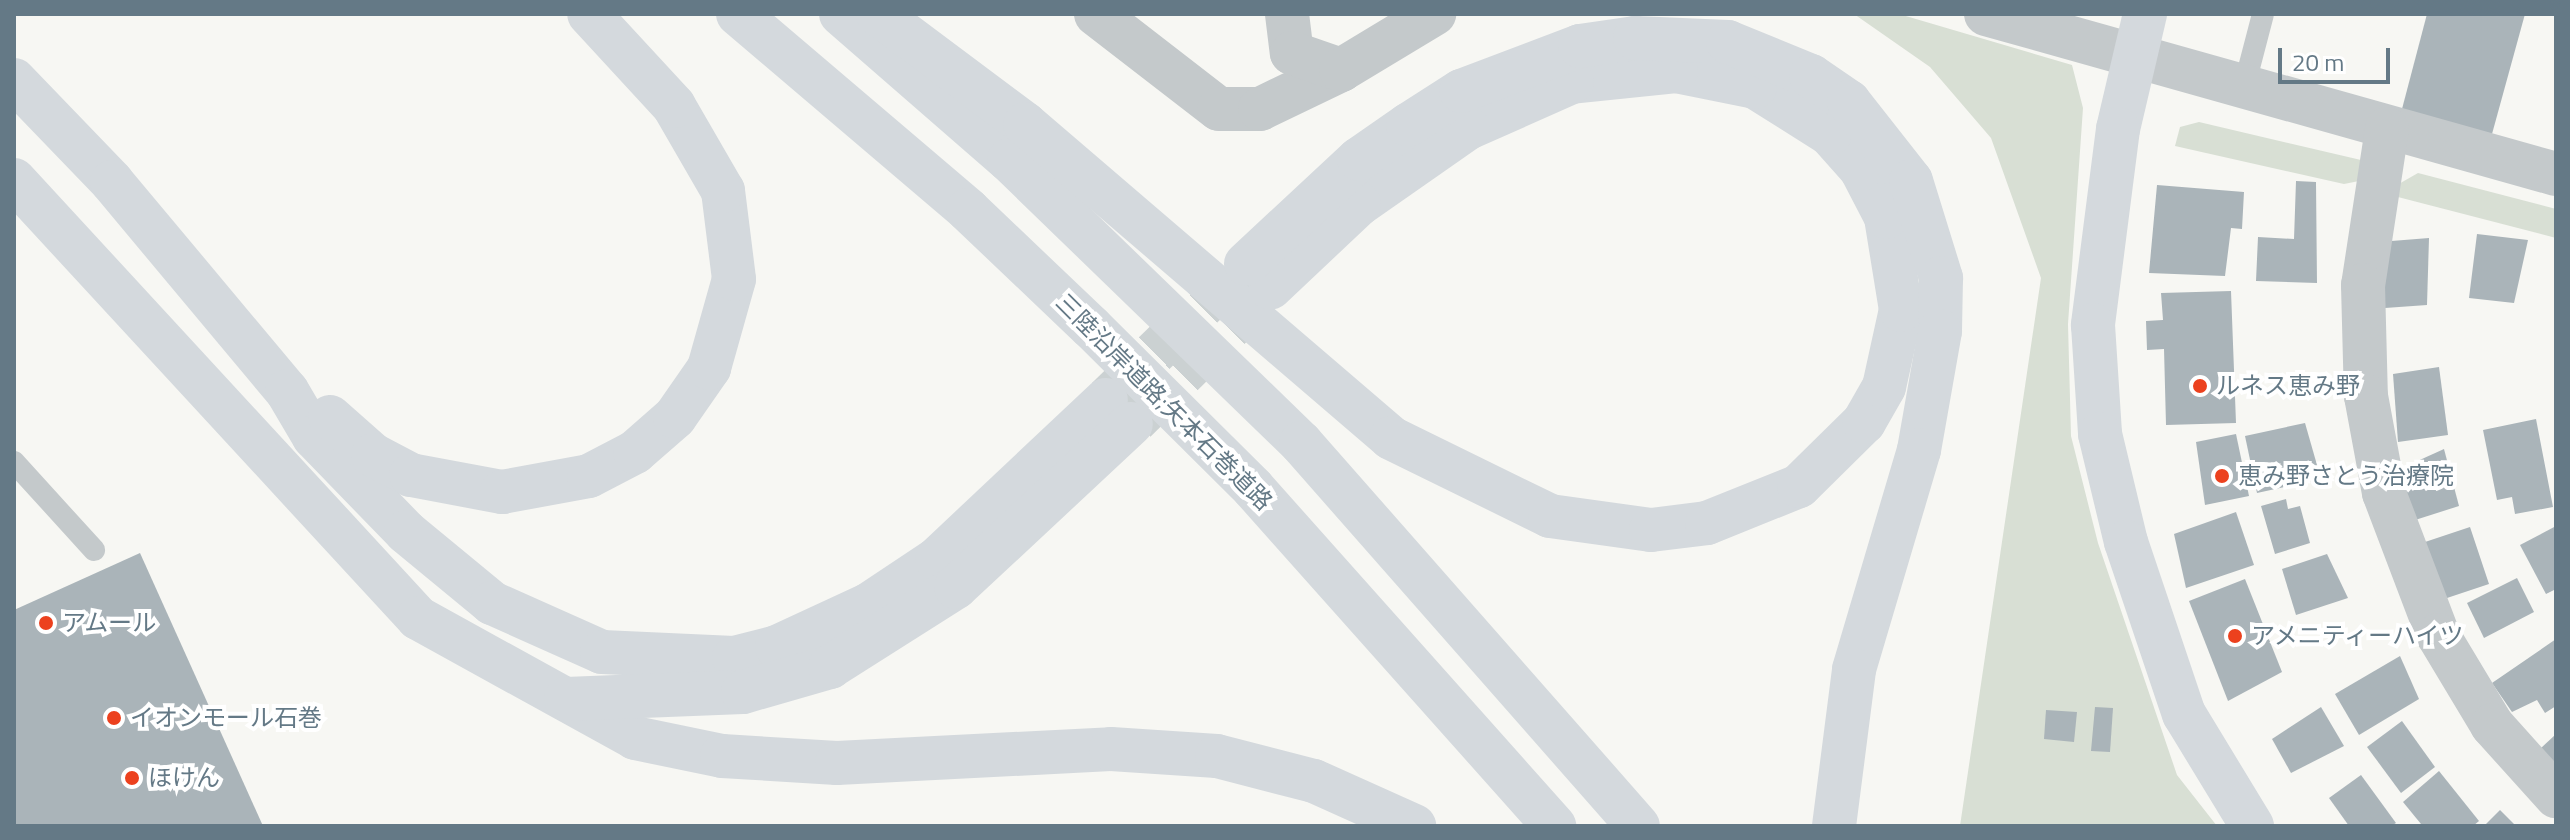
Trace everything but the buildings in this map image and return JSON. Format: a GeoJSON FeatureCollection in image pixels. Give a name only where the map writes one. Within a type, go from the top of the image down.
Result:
{"type":"FeatureCollection","features":[{"type":"Feature","properties":{"kind":"main road"},"geometry":{"type":"LineString","coordinates":[[287,391],[411,475],[502,492],[589,476],[635,452],[675,417],[709,368],[725,324],[732,232],[723,191],[674,106],[589,14]]}},
{"type":"Feature","properties":{"kind":"main road","name":"三陸沿岸道路;矢本石巻道路"},"geometry":{"type":"LineString","coordinates":[[738,14],[968,210],[1253,488],[1554,826]]}},
{"type":"Feature","properties":{"kind":"main road"},"geometry":{"type":"LineString","coordinates":[[841,14],[1009,160],[1301,443],[1638,826]]}},
{"type":"Feature","properties":{"kind":"main road"},"geometry":{"type":"LineString","coordinates":[[878,14],[1025,124],[1391,438],[1446,471],[1550,516],[1651,530],[1719,520],[1799,486],[1834,459],[1870,410],[1896,347],[1901,310],[1886,217],[1861,169],[1830,134],[1755,87],[1676,71],[1572,82],[1468,128],[1258,276],[1359,159],[1461,91],[1580,46],[1635,38],[1728,42],[1811,76],[1849,102],[1911,181],[1941,278],[1940,331],[1919,450],[1854,670],[1834,826]]}},
{"type":"Feature","properties":{"kind":"main road"},"geometry":{"type":"LineString","coordinates":[[2145,14],[2133,56],[2093,325],[2100,434],[2126,542],[2184,714],[2252,826]]}},
{"type":"Feature","properties":{"kind":"main road"},"geometry":{"type":"LineString","coordinates":[[14,80],[112,182],[287,391],[314,437],[358,483],[492,603],[602,652],[694,662],[777,647],[868,605],[937,559],[1118,412],[956,587],[830,667],[743,692],[566,699]]}},
{"type":"Feature","properties":{"kind":"main road"},"geometry":{"type":"LineString","coordinates":[[14,180],[418,618],[635,738],[768,761],[1111,749],[1217,756],[1314,781],[1414,826]]}},
{"type":"Feature","properties":{"kind":"street"},"geometry":{"type":"LineString","coordinates":[[1096,14],[1219,109],[1260,109],[1341,70],[1434,14]]}},
{"type":"Feature","properties":{"kind":"street"},"geometry":{"type":"LineString","coordinates":[[1287,14],[1292,53],[1341,70]]}},
{"type":"Feature","properties":{"kind":"street"},"geometry":{"type":"LineString","coordinates":[[1986,14],[2556,174]]}},
{"type":"Feature","properties":{"kind":"street"},"geometry":{"type":"LineString","coordinates":[[2387,129],[2363,285],[2366,396],[2384,493],[2438,635],[2492,725],[2556,796]]}},
{"type":"Feature","properties":{"kind":"lane"},"geometry":{"type":"LineString","coordinates":[[2244,87],[2263,14]]}},
{"type":"Feature","properties":{"kind":"lane"},"geometry":{"type":"LineString","coordinates":[[14,462],[94,550]]}},
{"type":"Feature","properties":{"kind":"shaded area"},"geometry":{"type":"Polygon","coordinates":[[[1854,14],[1899,14],[2072,65],[2083,108],[2068,324],[2071,436],[2098,543],[2177,775],[2217,826],[1960,826],[2041,278],[1991,138],[1930,67],[1854,14]]]}},
{"type":"Feature","properties":{"kind":"shaded area"},"geometry":{"type":"Polygon","coordinates":[[[2199,122],[2361,160],[2359,181],[2344,184],[2175,146],[2180,127],[2199,122]]]}},
{"type":"Feature","properties":{"kind":"shaded area"},"geometry":{"type":"Polygon","coordinates":[[[2418,173],[2556,209],[2556,238],[2394,196],[2397,185],[2418,173]]]}},
{"type":"Feature","properties":{"kind":"tunnel"},"geometry":{"type":"LineString","coordinates":[[1107,399],[1245,265]]}},
{"type":"Feature","properties":{"kind":"tunnel"},"geometry":{"type":"LineString","coordinates":[[1135,421],[1270,288]]}},
{"type":"Feature","properties":{"kind":"place","name":"ルネス恵み野"},"geometry":{"type":"Point","coordinates":[2200,386]}},
{"type":"Feature","properties":{"kind":"place","name":"恵み野さとう治療院"},"geometry":{"type":"Point","coordinates":[2222,476]}},
{"type":"Feature","properties":{"kind":"place","name":"アムール"},"geometry":{"type":"Point","coordinates":[46,623]}},
{"type":"Feature","properties":{"kind":"place","name":"アメニティーハイツ"},"geometry":{"type":"Point","coordinates":[2235,636]}},
{"type":"Feature","properties":{"kind":"place","name":"イオンモール石巻"},"geometry":{"type":"Point","coordinates":[114,718]}},
{"type":"Feature","properties":{"kind":"place","name":"ほけん"},"geometry":{"type":"Point","coordinates":[132,778]}}]}
